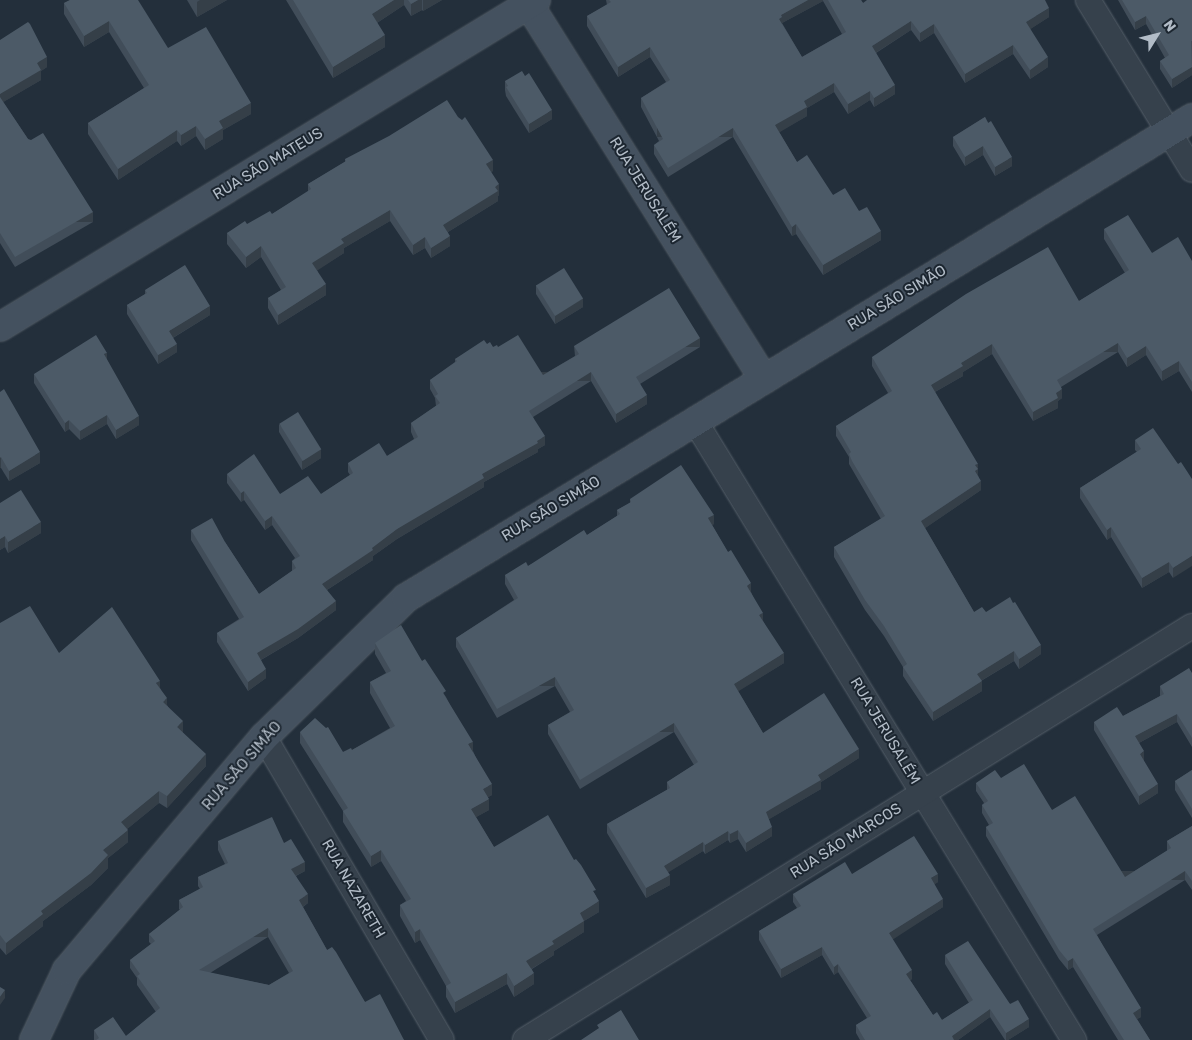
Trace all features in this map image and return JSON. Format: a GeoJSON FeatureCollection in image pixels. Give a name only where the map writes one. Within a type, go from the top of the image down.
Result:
{"type":"FeatureCollection","features":[{"type":"Feature","properties":{"kind":"street"},"geometry":{"type":"LineString","coordinates":[[1088,0],[1192,170]]}},
{"type":"Feature","properties":{"kind":"street","name":"RUA SÃO MATEUS"},"geometry":{"type":"LineString","coordinates":[[0,327],[530,2]]}},
{"type":"Feature","properties":{"kind":"street","name":"RUA JERUSALÉM"},"geometry":{"type":"LineString","coordinates":[[530,2],[764,379]]}},
{"type":"Feature","properties":{"kind":"street","name":"RUA SÃO SIMÃO"},"geometry":{"type":"LineString","coordinates":[[34,1040],[67,970],[264,738],[406,598],[1192,118]]}},
{"type":"Feature","properties":{"kind":"street","name":"RUA JERUSALÉM"},"geometry":{"type":"LineString","coordinates":[[695,421],[1074,1040]]}},
{"type":"Feature","properties":{"kind":"street","name":"RUA SÃO MARCOS"},"geometry":{"type":"LineString","coordinates":[[525,1040],[1192,626]]}},
{"type":"Feature","properties":{"kind":"street","name":"RUA NAZARETH"},"geometry":{"type":"LineString","coordinates":[[264,738],[442,1040]]}},
{"type":"Feature","properties":{"kind":"building"},"geometry":{"type":"Polygon","coordinates":[[[70,0],[138,0],[168,48],[206,27],[251,103],[219,121],[223,128],[205,139],[196,126],[181,135],[177,130],[118,169],[88,123],[149,85],[109,21],[84,36],[64,3],[70,0]]]}},
{"type":"Feature","properties":{"kind":"building"},"geometry":{"type":"Polygon","coordinates":[[[293,0],[394,0],[372,14],[385,35],[333,67],[293,0]]]}},
{"type":"Feature","properties":{"kind":"building"},"geometry":{"type":"Polygon","coordinates":[[[408,0],[418,0],[411,4],[408,0]]]}},
{"type":"Feature","properties":{"kind":"building"},"geometry":{"type":"Polygon","coordinates":[[[609,0],[808,0],[781,15],[782,17],[779,19],[802,57],[846,32],[828,0],[861,0],[863,3],[867,0],[1045,0],[1049,8],[1026,22],[1048,57],[1030,70],[1013,45],[965,74],[934,24],[920,33],[911,21],[872,46],[895,85],[874,98],[870,91],[848,104],[834,83],[804,101],[807,107],[775,125],[797,162],[807,155],[833,195],[845,188],[859,211],[867,207],[881,231],[823,265],[796,224],[792,227],[733,128],[668,168],[654,145],[663,139],[641,98],[670,80],[650,47],[618,67],[587,16],[611,2],[609,0]]]}},
{"type":"Feature","properties":{"kind":"building"},"geometry":{"type":"Polygon","coordinates":[[[1122,0],[1192,0],[1192,67],[1172,79],[1160,61],[1169,55],[1146,16],[1135,22],[1122,0]]]}},
{"type":"Feature","properties":{"kind":"building"},"geometry":{"type":"Polygon","coordinates":[[[28,22],[47,57],[37,63],[41,70],[0,94],[0,40],[28,22]]]}},
{"type":"Feature","properties":{"kind":"building"},"geometry":{"type":"Polygon","coordinates":[[[522,71],[525,76],[529,73],[552,110],[529,124],[506,87],[508,86],[505,81],[522,71]]]}},
{"type":"Feature","properties":{"kind":"building"},"geometry":{"type":"Polygon","coordinates":[[[0,97],[28,139],[31,140],[43,133],[93,212],[15,257],[0,233],[0,97]]]}},
{"type":"Feature","properties":{"kind":"building"},"geometry":{"type":"Polygon","coordinates":[[[447,100],[458,117],[462,120],[465,117],[493,160],[486,164],[499,184],[495,187],[498,191],[443,225],[450,236],[431,248],[425,237],[413,245],[390,210],[341,239],[344,243],[312,263],[326,284],[278,315],[268,298],[286,287],[261,246],[246,257],[227,233],[245,221],[247,224],[270,211],[272,214],[311,189],[308,184],[346,161],[345,159],[389,136],[447,100]]]}},
{"type":"Feature","properties":{"kind":"building"},"geometry":{"type":"Polygon","coordinates":[[[985,117],[988,123],[991,121],[1012,157],[995,167],[983,146],[965,157],[953,137],[985,117]]]}},
{"type":"Feature","properties":{"kind":"building"},"geometry":{"type":"Polygon","coordinates":[[[1128,215],[1152,253],[1178,237],[1192,261],[1192,382],[1179,361],[1162,371],[1146,346],[1127,358],[1118,343],[1057,380],[1062,389],[1056,393],[1058,398],[1033,412],[992,344],[961,363],[963,366],[931,385],[978,464],[975,465],[978,469],[975,471],[981,481],[921,521],[974,612],[982,607],[986,612],[1010,597],[1041,645],[1019,659],[1014,651],[977,674],[982,681],[933,712],[903,667],[907,664],[884,626],[865,600],[834,547],[885,516],[852,461],[849,454],[851,452],[836,426],[892,391],[872,357],[966,294],[1048,247],[1079,301],[1129,270],[1104,229],[1128,215]]]}},
{"type":"Feature","properties":{"kind":"building"},"geometry":{"type":"Polygon","coordinates":[[[185,265],[210,306],[169,331],[177,344],[158,355],[127,305],[147,293],[145,290],[185,265]]]}},
{"type":"Feature","properties":{"kind":"building"},"geometry":{"type":"Polygon","coordinates":[[[564,268],[583,299],[555,316],[536,285],[564,268]]]}},
{"type":"Feature","properties":{"kind":"building"},"geometry":{"type":"Polygon","coordinates":[[[669,288],[700,338],[636,377],[647,395],[616,414],[591,372],[529,411],[545,436],[537,441],[538,443],[482,474],[484,478],[397,529],[372,548],[373,550],[322,584],[336,601],[298,629],[257,653],[266,669],[248,682],[217,633],[244,617],[191,530],[212,518],[225,542],[259,594],[296,568],[292,561],[300,556],[272,516],[265,521],[244,491],[241,493],[227,474],[254,454],[280,494],[308,476],[321,494],[353,473],[348,463],[379,443],[387,456],[418,437],[411,423],[440,403],[435,396],[438,394],[430,380],[457,361],[455,359],[484,340],[487,344],[490,342],[493,347],[497,345],[498,347],[518,335],[543,375],[579,354],[574,346],[669,288]]]}},
{"type":"Feature","properties":{"kind":"building"},"geometry":{"type":"Polygon","coordinates":[[[96,335],[107,353],[104,354],[139,416],[116,430],[107,415],[80,431],[69,420],[65,423],[34,374],[96,335]]]}},
{"type":"Feature","properties":{"kind":"building"},"geometry":{"type":"Polygon","coordinates":[[[4,389],[40,452],[9,471],[0,458],[0,392],[4,389]]]}},
{"type":"Feature","properties":{"kind":"building"},"geometry":{"type":"Polygon","coordinates":[[[298,412],[321,449],[303,461],[279,424],[298,412]]]}},
{"type":"Feature","properties":{"kind":"building"},"geometry":{"type":"Polygon","coordinates":[[[1153,428],[1178,464],[1181,462],[1192,479],[1192,556],[1173,568],[1169,562],[1142,578],[1111,527],[1107,530],[1080,488],[1141,449],[1135,440],[1153,428]]]}},
{"type":"Feature","properties":{"kind":"building"},"geometry":{"type":"Polygon","coordinates":[[[681,465],[714,515],[708,518],[728,552],[731,550],[751,583],[747,586],[763,613],[759,615],[784,653],[734,684],[763,733],[824,693],[859,749],[818,775],[821,780],[766,812],[772,827],[746,843],[738,830],[730,834],[728,831],[705,845],[703,842],[664,866],[670,875],[646,888],[607,824],[670,788],[667,782],[698,762],[674,723],[580,780],[548,725],[574,710],[555,677],[497,709],[456,638],[518,598],[505,575],[526,562],[528,566],[584,530],[587,535],[620,514],[617,510],[631,502],[630,499],[681,465]]]}},
{"type":"Feature","properties":{"kind":"building"},"geometry":{"type":"Polygon","coordinates":[[[21,490],[41,522],[8,542],[5,536],[0,539],[0,503],[21,490]]]}},
{"type":"Feature","properties":{"kind":"building"},"geometry":{"type":"Polygon","coordinates":[[[30,606],[59,653],[112,607],[160,681],[156,683],[167,698],[163,702],[183,721],[177,727],[206,754],[167,796],[159,791],[121,822],[128,830],[103,850],[108,855],[91,873],[41,911],[43,914],[6,943],[0,935],[0,623],[30,606]]]}},
{"type":"Feature","properties":{"kind":"building"},"geometry":{"type":"Polygon","coordinates":[[[401,625],[422,661],[425,659],[446,691],[443,693],[473,742],[468,744],[492,784],[483,789],[489,799],[471,809],[494,847],[548,815],[574,860],[576,859],[581,865],[596,890],[593,891],[599,901],[580,913],[584,921],[552,941],[554,944],[526,961],[534,973],[514,986],[507,973],[455,1002],[446,986],[451,983],[420,929],[415,932],[400,905],[411,899],[381,850],[371,856],[343,811],[348,808],[300,732],[315,718],[326,728],[328,727],[343,752],[351,748],[352,750],[395,726],[370,682],[391,671],[375,643],[401,625]]]}},
{"type":"Feature","properties":{"kind":"building"},"geometry":{"type":"Polygon","coordinates":[[[1189,668],[1192,673],[1192,738],[1177,714],[1135,736],[1144,751],[1140,754],[1158,784],[1139,796],[1094,722],[1117,707],[1123,716],[1164,694],[1160,686],[1189,668]]]}},
{"type":"Feature","properties":{"kind":"building"},"geometry":{"type":"Polygon","coordinates":[[[1024,764],[1052,810],[1075,796],[1125,877],[1171,848],[1167,841],[1192,826],[1192,881],[1185,871],[1093,929],[1141,1008],[1133,1013],[1150,1040],[1124,1040],[1073,958],[1068,961],[1059,950],[986,827],[993,823],[982,805],[988,801],[976,783],[995,770],[1001,778],[1024,764]]]}},
{"type":"Feature","properties":{"kind":"building"},"geometry":{"type":"Polygon","coordinates":[[[1192,770],[1192,809],[1175,781],[1192,770]]]}},
{"type":"Feature","properties":{"kind":"building"},"geometry":{"type":"Polygon","coordinates":[[[272,817],[284,843],[291,839],[305,862],[291,869],[308,894],[299,900],[327,950],[332,947],[336,952],[365,1002],[380,994],[404,1040],[96,1040],[99,1038],[94,1030],[113,1017],[126,1036],[160,1008],[137,976],[140,974],[130,960],[155,941],[149,934],[183,907],[179,900],[203,887],[198,877],[228,863],[218,841],[272,817]],[[268,928],[199,970],[269,985],[293,971],[268,928]]]}},
{"type":"Feature","properties":{"kind":"building"},"geometry":{"type":"Polygon","coordinates":[[[914,836],[938,874],[931,878],[943,899],[889,933],[912,970],[906,974],[933,1015],[937,1012],[942,1020],[973,1000],[945,955],[968,941],[1010,1004],[1018,1000],[1029,1019],[1006,1033],[990,1009],[952,1036],[954,1040],[865,1040],[856,1025],[871,1016],[838,964],[834,967],[822,947],[781,969],[759,931],[801,906],[793,894],[845,862],[852,874],[914,836]]]}},
{"type":"Feature","properties":{"kind":"building"},"geometry":{"type":"Polygon","coordinates":[[[0,987],[5,990],[0,997],[0,987]]]}},
{"type":"Feature","properties":{"kind":"building"},"geometry":{"type":"Polygon","coordinates":[[[621,1010],[639,1040],[581,1040],[599,1028],[597,1025],[621,1010]]]}}]}
